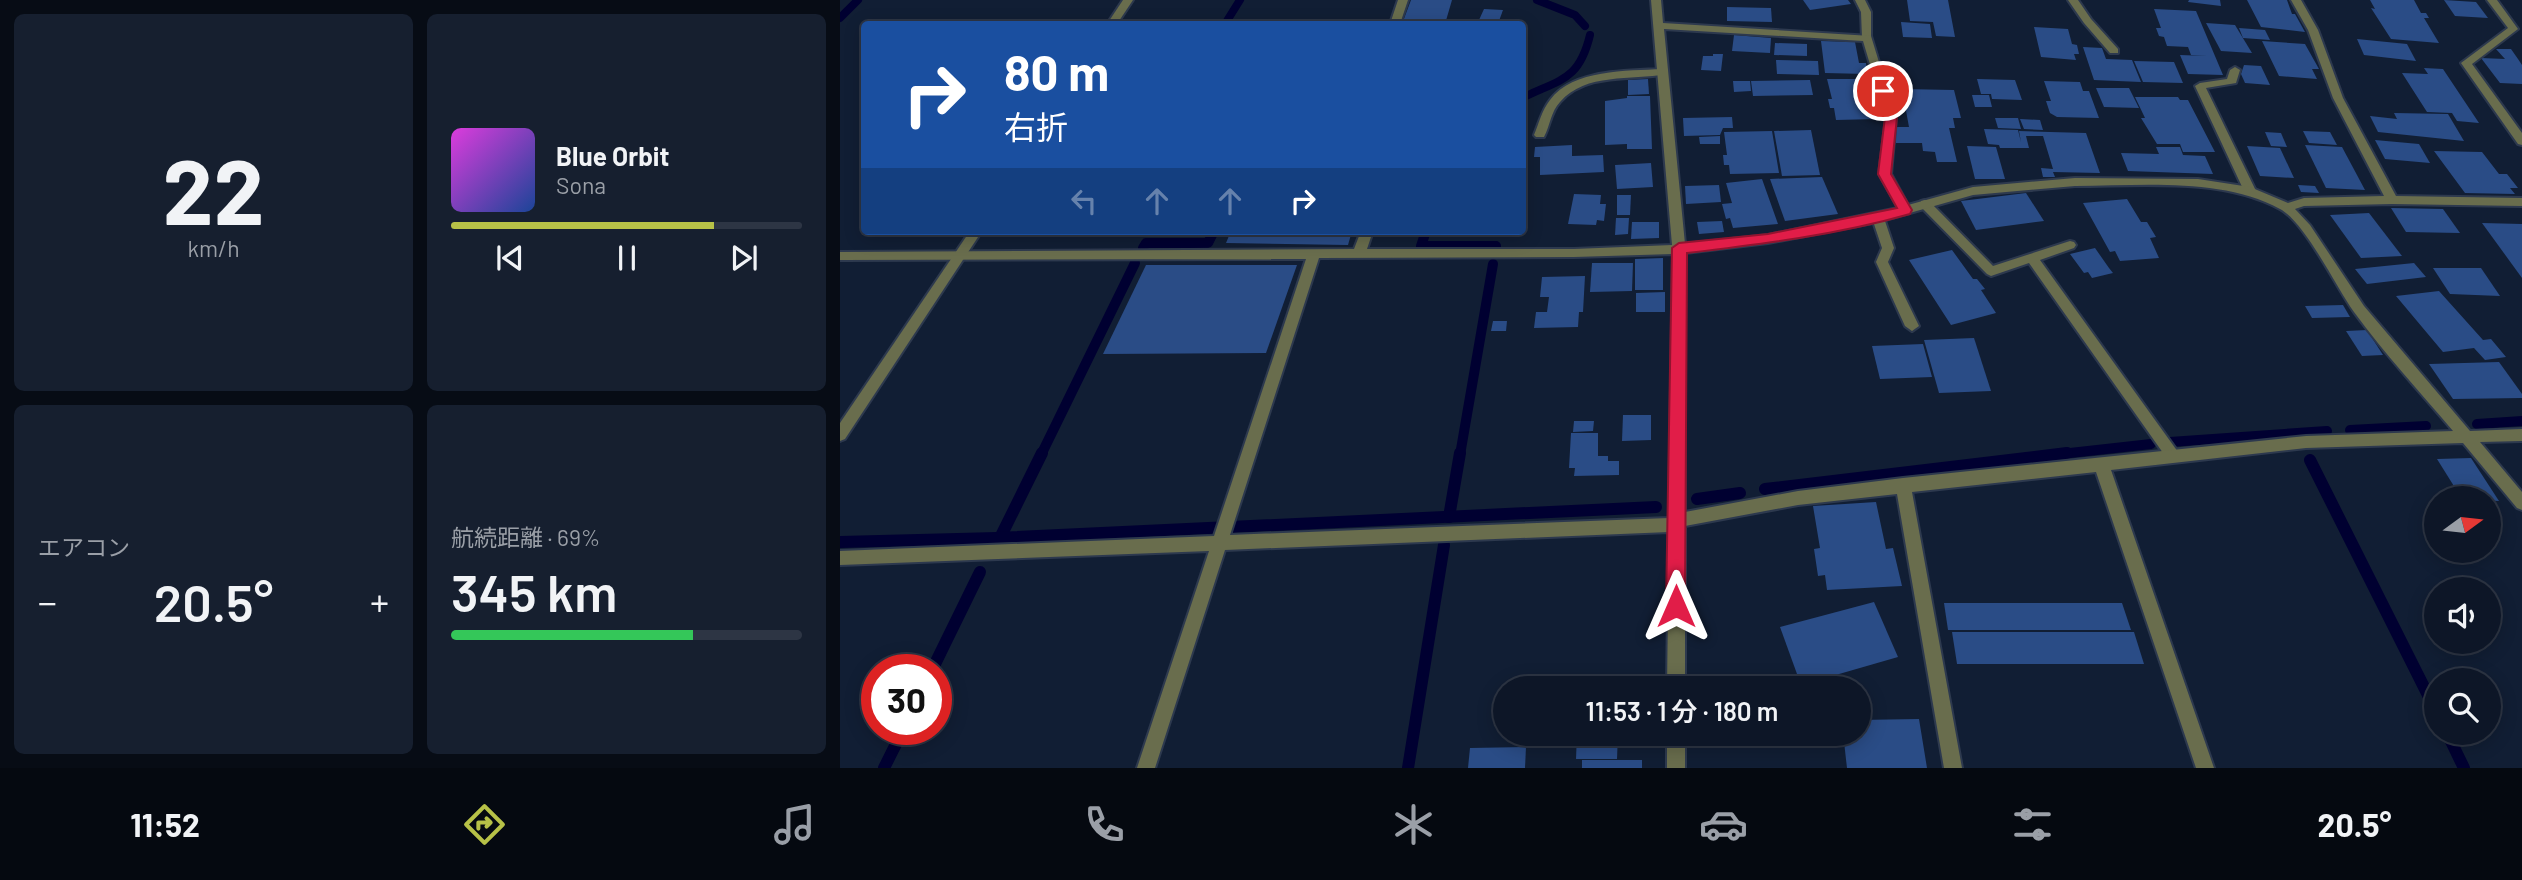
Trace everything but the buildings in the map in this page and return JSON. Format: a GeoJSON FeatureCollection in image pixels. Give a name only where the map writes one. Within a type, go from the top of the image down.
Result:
{"type":"FeatureCollection","features":[{"type":"Feature","properties":{"kind":"street"},"geometry":{"type":"LineString","coordinates":[[1114,21],[1128,0]]}},
{"type":"Feature","properties":{"kind":"street"},"geometry":{"type":"LineString","coordinates":[[1396,21],[1403,0]]}},
{"type":"Feature","properties":{"kind":"street"},"geometry":{"type":"LineString","coordinates":[[1656,0],[1679,248],[1676,676]]}},
{"type":"Feature","properties":{"kind":"street"},"geometry":{"type":"LineString","coordinates":[[1860,0],[1866,12],[1867,38],[1891,117],[1885,174],[1905,210]]}},
{"type":"Feature","properties":{"kind":"street"},"geometry":{"type":"LineString","coordinates":[[2073,0],[2087,21],[2114,51]]}},
{"type":"Feature","properties":{"kind":"street"},"geometry":{"type":"LineString","coordinates":[[2296,0],[2313,30],[2338,98],[2392,200]]}},
{"type":"Feature","properties":{"kind":"street"},"geometry":{"type":"LineString","coordinates":[[2492,0],[2513,29],[2466,63],[2522,141]]}},
{"type":"Feature","properties":{"kind":"street"},"geometry":{"type":"LineString","coordinates":[[1657,26],[1867,38]]}},
{"type":"Feature","properties":{"kind":"street"},"geometry":{"type":"LineString","coordinates":[[2235,71],[2232,81],[2200,86],[2250,191]]}},
{"type":"Feature","properties":{"kind":"street"},"geometry":{"type":"LineString","coordinates":[[1540,135],[1555,100],[1570,89],[1618,74],[1662,72]]}},
{"type":"Feature","properties":{"kind":"street"},"geometry":{"type":"LineString","coordinates":[[840,256],[1574,253],[1679,248],[1768,239],[1878,218],[1973,191],[2075,182],[2198,183],[2250,191],[2287,207],[2306,228],[2359,309],[2522,503]]}},
{"type":"Feature","properties":{"kind":"street"},"geometry":{"type":"LineString","coordinates":[[2287,207],[2304,202],[2392,200],[2522,202]]}},
{"type":"Feature","properties":{"kind":"street"},"geometry":{"type":"LineString","coordinates":[[1925,204],[1991,271],[2070,245]]}},
{"type":"Feature","properties":{"kind":"street"},"geometry":{"type":"LineString","coordinates":[[1878,218],[1888,248],[1882,262],[1912,326]]}},
{"type":"Feature","properties":{"kind":"street"},"geometry":{"type":"LineString","coordinates":[[840,435],[973,235]]}},
{"type":"Feature","properties":{"kind":"street"},"geometry":{"type":"LineString","coordinates":[[1359,254],[1366,235]]}},
{"type":"Feature","properties":{"kind":"street"},"geometry":{"type":"LineString","coordinates":[[1146,768],[1314,254]]}},
{"type":"Feature","properties":{"kind":"street"},"geometry":{"type":"LineString","coordinates":[[2032,258],[2173,456]]}},
{"type":"Feature","properties":{"kind":"street"},"geometry":{"type":"LineString","coordinates":[[840,558],[1676,523],[1798,498],[2306,442],[2522,435]]}},
{"type":"Feature","properties":{"kind":"street"},"geometry":{"type":"LineString","coordinates":[[2101,464],[2205,768]]}},
{"type":"Feature","properties":{"kind":"street"},"geometry":{"type":"LineString","coordinates":[[1903,485],[1953,768]]}},
{"type":"Feature","properties":{"kind":"street"},"geometry":{"type":"LineString","coordinates":[[1676,746],[1676,768]]}},
{"type":"Feature","properties":{"kind":"waterway"},"geometry":{"type":"LineString","coordinates":[[840,18],[858,0]]}},
{"type":"Feature","properties":{"kind":"waterway"},"geometry":{"type":"LineString","coordinates":[[1227,21],[1240,0]]}},
{"type":"Feature","properties":{"kind":"waterway"},"geometry":{"type":"LineString","coordinates":[[1537,0],[1575,15],[1585,26]]}},
{"type":"Feature","properties":{"kind":"waterway"},"geometry":{"type":"LineString","coordinates":[[1526,96],[1557,82],[1574,70],[1580,62],[1590,35]]}},
{"type":"Feature","properties":{"kind":"waterway"},"geometry":{"type":"LineString","coordinates":[[1143,248],[1146,243],[1208,243],[1212,235]]}},
{"type":"Feature","properties":{"kind":"waterway"},"geometry":{"type":"LineString","coordinates":[[1425,235],[1421,246],[1496,246]]}},
{"type":"Feature","properties":{"kind":"waterway"},"geometry":{"type":"LineString","coordinates":[[1041,455],[1135,263]]}},
{"type":"Feature","properties":{"kind":"waterway"},"geometry":{"type":"LineString","coordinates":[[1460,455],[1493,264]]}},
{"type":"Feature","properties":{"kind":"waterway"},"geometry":{"type":"LineString","coordinates":[[2477,424],[2522,421]]}},
{"type":"Feature","properties":{"kind":"waterway"},"geometry":{"type":"LineString","coordinates":[[2350,430],[2426,426]]}},
{"type":"Feature","properties":{"kind":"waterway"},"geometry":{"type":"LineString","coordinates":[[2170,442],[2327,431]]}},
{"type":"Feature","properties":{"kind":"waterway"},"geometry":{"type":"LineString","coordinates":[[2052,455],[2151,444]]}},
{"type":"Feature","properties":{"kind":"waterway"},"geometry":{"type":"LineString","coordinates":[[1000,538],[1042,453]]}},
{"type":"Feature","properties":{"kind":"waterway"},"geometry":{"type":"LineString","coordinates":[[1449,517],[1460,453]]}},
{"type":"Feature","properties":{"kind":"waterway"},"geometry":{"type":"LineString","coordinates":[[1765,489],[2067,453]]}},
{"type":"Feature","properties":{"kind":"waterway"},"geometry":{"type":"LineString","coordinates":[[2310,460],[2424,687]]}},
{"type":"Feature","properties":{"kind":"waterway"},"geometry":{"type":"LineString","coordinates":[[1697,499],[1740,493]]}},
{"type":"Feature","properties":{"kind":"waterway"},"geometry":{"type":"LineString","coordinates":[[1449,517],[1656,507]]}},
{"type":"Feature","properties":{"kind":"waterway"},"geometry":{"type":"LineString","coordinates":[[1000,538],[1449,517]]}},
{"type":"Feature","properties":{"kind":"waterway"},"geometry":{"type":"LineString","coordinates":[[840,542],[1000,538]]}},
{"type":"Feature","properties":{"kind":"waterway"},"geometry":{"type":"LineString","coordinates":[[1408,768],[1444,545]]}},
{"type":"Feature","properties":{"kind":"waterway"},"geometry":{"type":"LineString","coordinates":[[940,654],[980,572]]}},
{"type":"Feature","properties":{"kind":"waterway"},"geometry":{"type":"LineString","coordinates":[[884,768],[896,745]]}},
{"type":"Feature","properties":{"kind":"waterway"},"geometry":{"type":"LineString","coordinates":[[2453,745],[2464,768]]}},
{"type":"Feature","properties":{"kind":"route"},"geometry":{"type":"LineString","coordinates":[[1676,606],[1679,248],[1768,239],[1878,218],[1905,210],[1885,174],[1891,117],[1883,91]]}}]}
